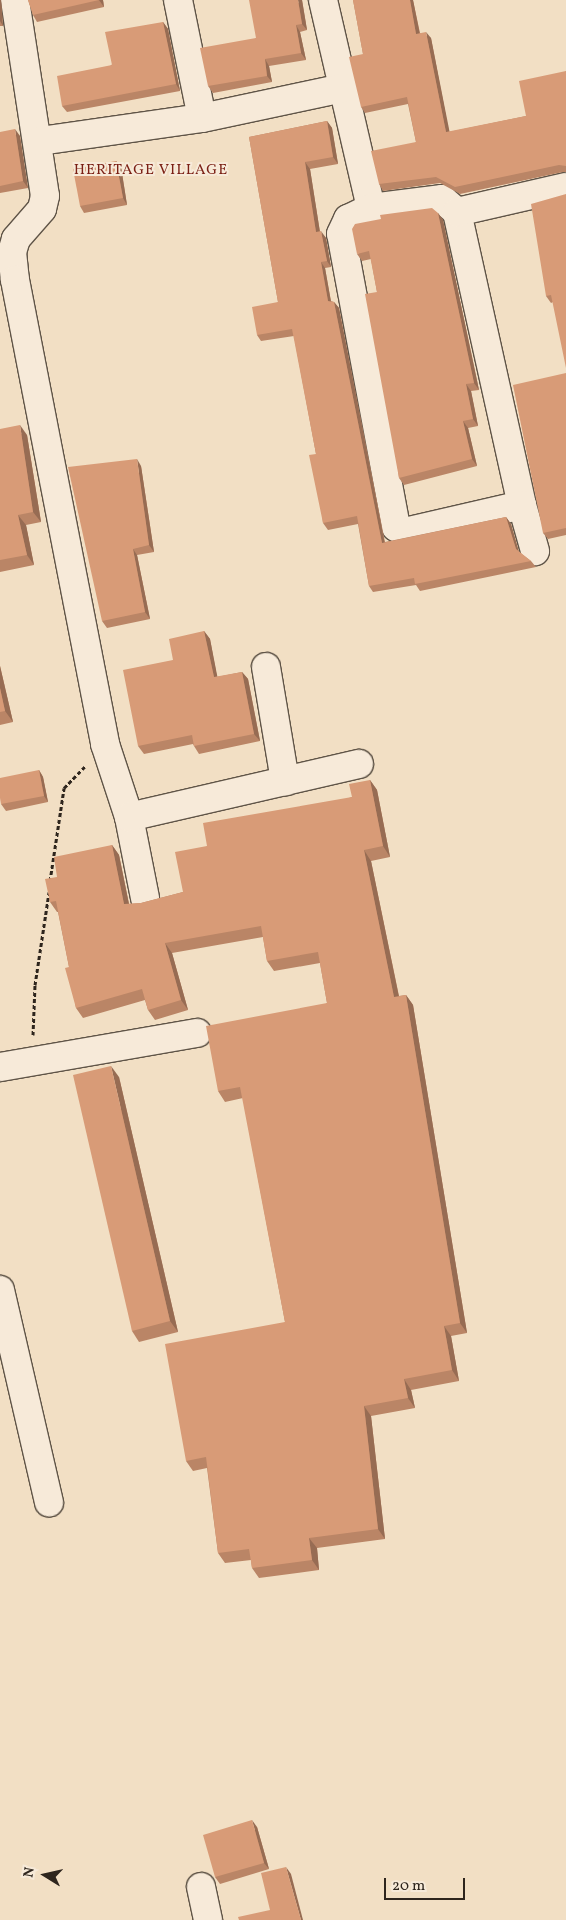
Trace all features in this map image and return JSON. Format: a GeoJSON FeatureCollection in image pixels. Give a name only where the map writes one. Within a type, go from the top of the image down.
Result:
{"type":"FeatureCollection","features":[{"type":"Feature","properties":{"kind":"street"},"geometry":{"type":"LineString","coordinates":[[15,0],[40,141],[45,196],[42,209],[22,228],[12,252],[106,744],[129,817],[144,898]]}},
{"type":"Feature","properties":{"kind":"street"},"geometry":{"type":"LineString","coordinates":[[178,0],[202,118]]}},
{"type":"Feature","properties":{"kind":"street"},"geometry":{"type":"LineString","coordinates":[[323,0],[371,208]]}},
{"type":"Feature","properties":{"kind":"street"},"geometry":{"type":"LineString","coordinates":[[40,141],[202,118],[343,88]]}},
{"type":"Feature","properties":{"kind":"street"},"geometry":{"type":"LineString","coordinates":[[457,212],[566,186]]}},
{"type":"Feature","properties":{"kind":"street"},"geometry":{"type":"LineString","coordinates":[[522,505],[405,532],[396,527],[341,234],[348,219],[371,208],[442,199],[457,212],[534,552]]}},
{"type":"Feature","properties":{"kind":"street"},"geometry":{"type":"LineString","coordinates":[[266,667],[285,781]]}},
{"type":"Feature","properties":{"kind":"street"},"geometry":{"type":"LineString","coordinates":[[129,817],[359,764]]}},
{"type":"Feature","properties":{"kind":"street"},"geometry":{"type":"LineString","coordinates":[[0,1067],[198,1033]]}},
{"type":"Feature","properties":{"kind":"street"},"geometry":{"type":"LineString","coordinates":[[0,1290],[49,1502]]}},
{"type":"Feature","properties":{"kind":"street"},"geometry":{"type":"LineString","coordinates":[[201,1887],[208,1920]]}},
{"type":"Feature","properties":{"kind":"path"},"geometry":{"type":"LineString","coordinates":[[31,1062],[35,986],[64,788],[106,744]]}},
{"type":"Feature","properties":{"kind":"building"},"geometry":{"type":"Polygon","coordinates":[[[28,0],[99,0],[33,15],[28,0]]]}},
{"type":"Feature","properties":{"kind":"building"},"geometry":{"type":"Polygon","coordinates":[[[249,0],[298,0],[302,24],[296,25],[301,53],[265,59],[267,76],[208,86],[200,48],[256,38],[249,0]]]}},
{"type":"Feature","properties":{"kind":"building"},"geometry":{"type":"Polygon","coordinates":[[[353,0],[410,0],[416,34],[426,32],[446,132],[526,116],[519,81],[566,71],[566,166],[559,165],[455,187],[436,177],[379,184],[371,151],[416,142],[407,97],[361,107],[349,57],[363,54],[353,0]]]}},
{"type":"Feature","properties":{"kind":"building"},"geometry":{"type":"Polygon","coordinates":[[[163,22],[176,84],[62,106],[57,76],[112,65],[105,32],[163,22]]]}},
{"type":"Feature","properties":{"kind":"building"},"geometry":{"type":"Polygon","coordinates":[[[327,121],[333,157],[305,162],[316,232],[321,231],[327,261],[321,262],[328,301],[334,302],[382,543],[506,517],[516,549],[531,561],[415,584],[414,578],[369,586],[357,516],[323,523],[309,455],[316,454],[292,329],[257,335],[252,307],[278,302],[249,137],[327,121]]]}},
{"type":"Feature","properties":{"kind":"building"},"geometry":{"type":"Polygon","coordinates":[[[15,129],[23,181],[0,186],[0,132],[15,129]]]}},
{"type":"Feature","properties":{"kind":"building"},"geometry":{"type":"Polygon","coordinates":[[[116,161],[123,198],[80,206],[73,169],[116,161]]]}},
{"type":"Feature","properties":{"kind":"building"},"geometry":{"type":"Polygon","coordinates":[[[566,194],[566,368],[551,295],[546,296],[531,204],[566,194]]]}},
{"type":"Feature","properties":{"kind":"building"},"geometry":{"type":"Polygon","coordinates":[[[432,208],[438,213],[474,383],[466,384],[473,419],[463,421],[472,459],[399,478],[365,294],[377,292],[369,251],[357,254],[352,229],[355,224],[381,219],[380,215],[432,208]]]}},
{"type":"Feature","properties":{"kind":"building"},"geometry":{"type":"Polygon","coordinates":[[[566,373],[566,528],[543,533],[513,385],[566,373]]]}},
{"type":"Feature","properties":{"kind":"building"},"geometry":{"type":"Polygon","coordinates":[[[20,425],[33,512],[18,515],[27,555],[0,560],[0,429],[20,425]]]}},
{"type":"Feature","properties":{"kind":"building"},"geometry":{"type":"Polygon","coordinates":[[[137,459],[149,545],[133,549],[145,612],[102,621],[68,467],[137,459]]]}},
{"type":"Feature","properties":{"kind":"building"},"geometry":{"type":"Polygon","coordinates":[[[204,631],[214,677],[242,672],[254,734],[194,746],[192,735],[138,746],[123,670],[173,660],[169,639],[204,631]]]}},
{"type":"Feature","properties":{"kind":"building"},"geometry":{"type":"Polygon","coordinates":[[[0,688],[5,711],[0,712],[0,688]]]}},
{"type":"Feature","properties":{"kind":"building"},"geometry":{"type":"Polygon","coordinates":[[[39,770],[44,796],[1,804],[0,778],[39,770]]]}},
{"type":"Feature","properties":{"kind":"building"},"geometry":{"type":"Polygon","coordinates":[[[370,780],[383,846],[364,850],[394,997],[406,995],[460,1323],[444,1326],[452,1370],[404,1379],[408,1398],[364,1406],[378,1529],[309,1538],[312,1560],[252,1568],[249,1549],[218,1553],[206,1457],[186,1461],[165,1344],[285,1322],[240,1087],[218,1091],[206,1026],[327,1003],[318,952],[267,961],[261,926],[165,943],[181,1000],[148,1010],[142,989],[76,1008],[65,968],[69,967],[56,901],[50,902],[45,879],[57,877],[54,857],[112,845],[124,904],[141,903],[183,892],[175,852],[207,846],[203,823],[352,797],[349,784],[370,780]]]}},
{"type":"Feature","properties":{"kind":"building"},"geometry":{"type":"Polygon","coordinates":[[[111,1066],[170,1321],[132,1331],[73,1075],[111,1066]]]}},
{"type":"Feature","properties":{"kind":"building"},"geometry":{"type":"Polygon","coordinates":[[[252,1820],[264,1863],[215,1877],[203,1835],[252,1820]]]}},
{"type":"Feature","properties":{"kind":"building"},"geometry":{"type":"Polygon","coordinates":[[[286,1867],[301,1920],[239,1920],[238,1917],[270,1910],[261,1873],[286,1867]]]}},
{"type":"Feature","properties":{"kind":"district","name":"HERITAGE VILLAGE"},"geometry":{"type":"Point","coordinates":[151,171]}}]}
